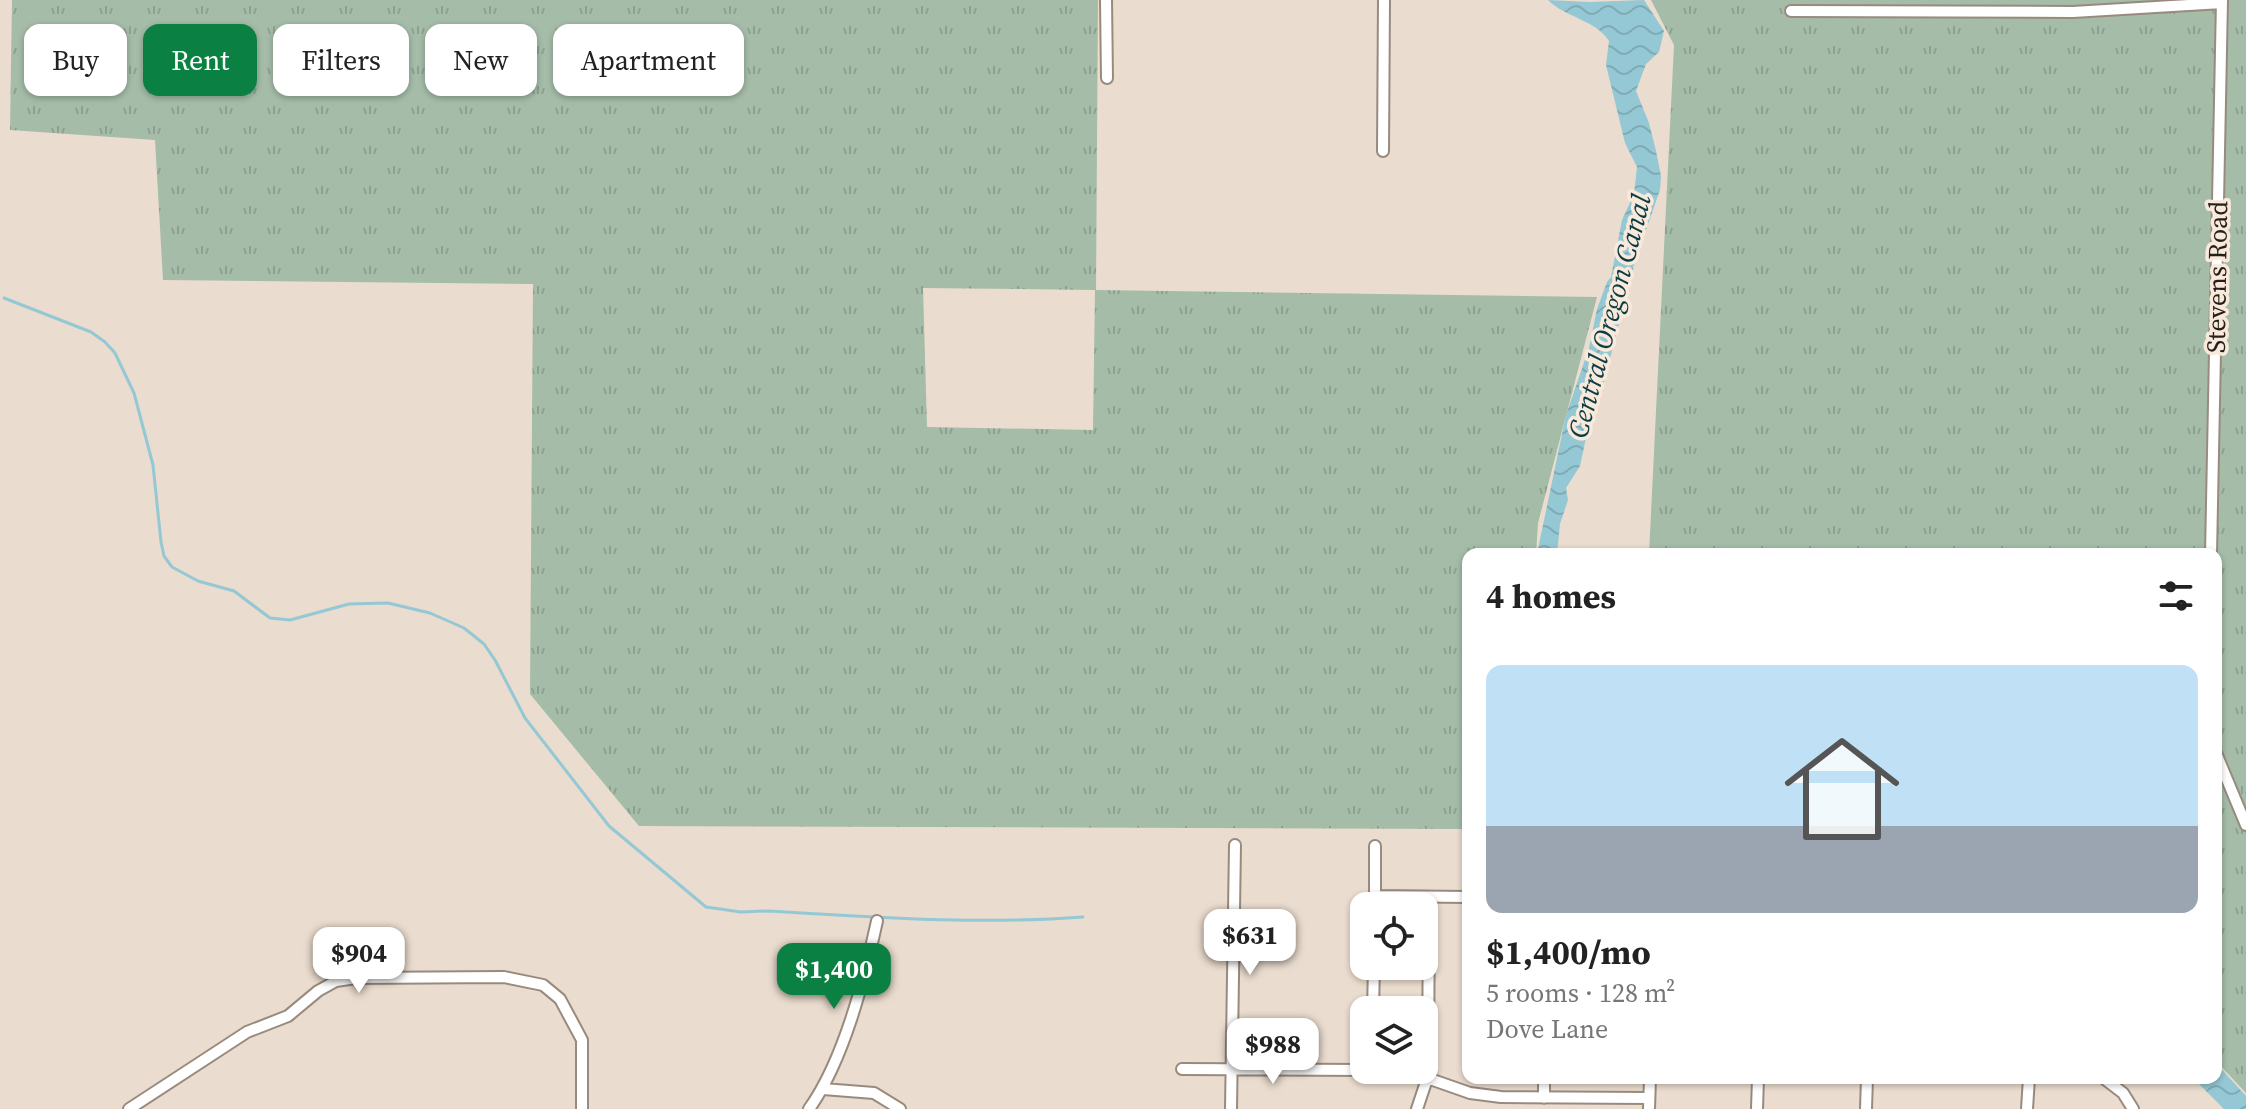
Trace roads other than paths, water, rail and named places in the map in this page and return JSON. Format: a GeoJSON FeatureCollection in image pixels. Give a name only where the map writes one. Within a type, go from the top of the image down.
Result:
{"type":"FeatureCollection","features":[{"type":"Feature","properties":{"kind":"street"},"geometry":{"type":"LineString","coordinates":[[1106,0],[1107,78]]}},
{"type":"Feature","properties":{"kind":"street"},"geometry":{"type":"LineString","coordinates":[[1383,151],[1384,0]]}},
{"type":"Feature","properties":{"kind":"street"},"geometry":{"type":"LineString","coordinates":[[1791,11],[2073,12],[2222,1]]}},
{"type":"Feature","properties":{"kind":"street","name":"Stevens Road"},"geometry":{"type":"LineString","coordinates":[[2211,548],[2222,1]]}},
{"type":"Feature","properties":{"kind":"street"},"geometry":{"type":"LineString","coordinates":[[2222,767],[2246,825]]}},
{"type":"Feature","properties":{"kind":"street"},"geometry":{"type":"LineString","coordinates":[[1231,1109],[1235,845]]}},
{"type":"Feature","properties":{"kind":"street"},"geometry":{"type":"LineString","coordinates":[[1375,846],[1375,892]]}},
{"type":"Feature","properties":{"kind":"street"},"geometry":{"type":"LineString","coordinates":[[1438,897],[1462,897]]}},
{"type":"Feature","properties":{"kind":"street"},"geometry":{"type":"LineString","coordinates":[[809,1109],[823,1089],[865,973],[877,921]]}},
{"type":"Feature","properties":{"kind":"street"},"geometry":{"type":"LineString","coordinates":[[129,1109],[247,1032],[288,1016],[318,991],[336,981],[356,978],[488,977],[543,985],[560,999],[582,1040],[582,1109]]}},
{"type":"Feature","properties":{"kind":"street"},"geometry":{"type":"LineString","coordinates":[[1182,1069],[1350,1070]]}},
{"type":"Feature","properties":{"kind":"street"},"geometry":{"type":"LineString","coordinates":[[1438,1080],[1482,1095],[1588,1104],[1649,1104],[1650,1084]]}},
{"type":"Feature","properties":{"kind":"street"},"geometry":{"type":"LineString","coordinates":[[1417,1109],[1425,1084]]}},
{"type":"Feature","properties":{"kind":"street"},"geometry":{"type":"LineString","coordinates":[[1544,1084],[1544,1098]]}},
{"type":"Feature","properties":{"kind":"street"},"geometry":{"type":"LineString","coordinates":[[1757,1109],[1758,1084]]}},
{"type":"Feature","properties":{"kind":"street"},"geometry":{"type":"LineString","coordinates":[[1866,1109],[1867,1084]]}},
{"type":"Feature","properties":{"kind":"street"},"geometry":{"type":"LineString","coordinates":[[2027,1109],[2029,1084]]}},
{"type":"Feature","properties":{"kind":"street"},"geometry":{"type":"LineString","coordinates":[[2111,1084],[2123,1093],[2133,1109]]}},
{"type":"Feature","properties":{"kind":"street"},"geometry":{"type":"LineString","coordinates":[[823,1089],[874,1093],[900,1109]]}},
{"type":"Feature","properties":{"kind":"water","name":"Central Oregon Canal"},"geometry":{"type":"Polygon","coordinates":[[[1548,0],[1644,0],[1664,31],[1659,52],[1646,64],[1636,91],[1649,123],[1661,176],[1660,190],[1635,261],[1604,382],[1594,408],[1595,414],[1590,419],[1580,466],[1566,488],[1568,500],[1560,524],[1558,548],[1538,548],[1566,415],[1589,348],[1597,309],[1611,277],[1622,220],[1634,194],[1637,167],[1625,143],[1606,65],[1609,41],[1597,28],[1548,0]]]}},
{"type":"Feature","properties":{"kind":"water"},"geometry":{"type":"Polygon","coordinates":[[[2222,1070],[2246,1096],[2246,1109],[2224,1109],[2199,1084],[2222,1084],[2222,1070]]]}},
{"type":"Feature","properties":{"kind":"waterway"},"geometry":{"type":"LineString","coordinates":[[4,298],[91,332],[115,353],[134,393],[153,465],[164,556],[172,567],[198,581],[234,591],[270,618],[290,620],[349,604],[388,603],[430,613],[464,628],[484,644],[525,718],[609,826],[706,907],[741,912],[925,919],[1083,917]]}}]}
